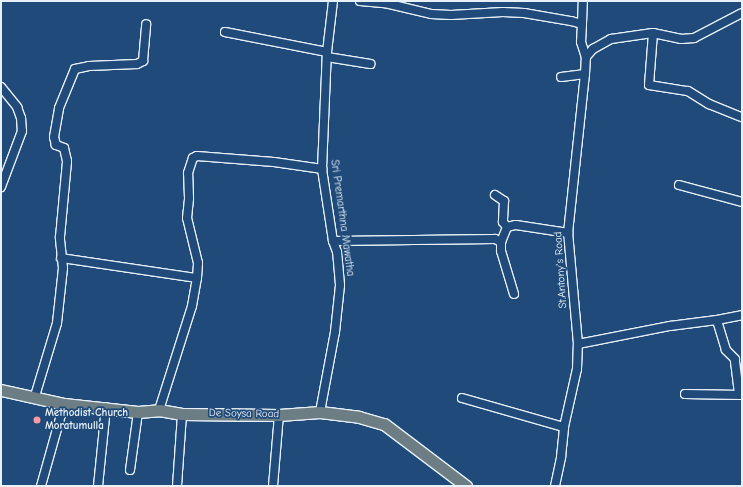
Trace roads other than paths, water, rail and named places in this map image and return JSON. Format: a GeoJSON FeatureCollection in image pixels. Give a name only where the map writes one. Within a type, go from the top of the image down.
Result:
{"type":"FeatureCollection","features":[{"type":"Feature","properties":{"kind":"main road","name":"De Soysa Road"},"geometry":{"type":"LineString","coordinates":[[1,390],[35,396],[64,404],[106,407],[138,412],[159,410],[182,414],[279,415],[320,412],[359,417],[384,424],[466,486]]}},
{"type":"Feature","properties":{"kind":"street","name":"Sri Premarthna Mawatha"},"geometry":{"type":"LineString","coordinates":[[320,412],[334,332],[340,285],[337,252],[332,241],[322,169],[327,55],[333,1]]}},
{"type":"Feature","properties":{"kind":"street"},"geometry":{"type":"LineString","coordinates":[[360,1],[385,3],[431,14],[451,16],[503,12],[524,13],[582,24]]}},
{"type":"Feature","properties":{"kind":"street"},"geometry":{"type":"LineString","coordinates":[[561,76],[585,74],[586,57],[581,42],[583,1]]}},
{"type":"Feature","properties":{"kind":"street"},"geometry":{"type":"LineString","coordinates":[[586,57],[593,49],[611,39],[653,33],[681,39],[694,38],[742,13]]}},
{"type":"Feature","properties":{"kind":"street"},"geometry":{"type":"LineString","coordinates":[[35,396],[57,323],[63,268],[61,258],[61,218],[67,161],[64,148],[56,145],[54,137],[59,108],[76,69],[137,64],[143,61],[146,24]]}},
{"type":"Feature","properties":{"kind":"street"},"geometry":{"type":"LineString","coordinates":[[224,32],[370,64]]}},
{"type":"Feature","properties":{"kind":"street"},"geometry":{"type":"LineString","coordinates":[[653,33],[649,85],[688,91],[709,104],[742,117]]}},
{"type":"Feature","properties":{"kind":"street","name":"St.Antony's Road"},"geometry":{"type":"LineString","coordinates":[[555,486],[561,456],[564,427],[577,369],[578,344],[568,233],[585,74]]}},
{"type":"Feature","properties":{"kind":"street"},"geometry":{"type":"LineString","coordinates":[[1,87],[17,107],[21,118],[22,131],[1,187]]}},
{"type":"Feature","properties":{"kind":"street"},"geometry":{"type":"LineString","coordinates":[[159,410],[192,306],[197,278],[198,263],[187,218],[190,198],[188,173],[190,163],[193,158],[197,156],[258,161],[322,169]]}},
{"type":"Feature","properties":{"kind":"street"},"geometry":{"type":"LineString","coordinates":[[679,184],[742,202]]}},
{"type":"Feature","properties":{"kind":"street"},"geometry":{"type":"LineString","coordinates":[[495,195],[504,201],[503,222],[507,227]]}},
{"type":"Feature","properties":{"kind":"street"},"geometry":{"type":"LineString","coordinates":[[507,227],[516,225],[568,233]]}},
{"type":"Feature","properties":{"kind":"street"},"geometry":{"type":"LineString","coordinates":[[507,227],[501,242],[504,266],[514,294]]}},
{"type":"Feature","properties":{"kind":"street"},"geometry":{"type":"LineString","coordinates":[[332,241],[495,239],[501,242]]}},
{"type":"Feature","properties":{"kind":"street"},"geometry":{"type":"LineString","coordinates":[[61,258],[197,278]]}},
{"type":"Feature","properties":{"kind":"street"},"geometry":{"type":"LineString","coordinates":[[578,344],[670,326],[742,315]]}},
{"type":"Feature","properties":{"kind":"street"},"geometry":{"type":"LineString","coordinates":[[685,394],[740,394],[735,359],[726,350],[717,320]]}},
{"type":"Feature","properties":{"kind":"street"},"geometry":{"type":"LineString","coordinates":[[462,398],[564,427]]}},
{"type":"Feature","properties":{"kind":"street"},"geometry":{"type":"LineString","coordinates":[[41,486],[64,404]]}},
{"type":"Feature","properties":{"kind":"street"},"geometry":{"type":"LineString","coordinates":[[98,486],[106,407]]}},
{"type":"Feature","properties":{"kind":"street"},"geometry":{"type":"LineString","coordinates":[[130,470],[138,412]]}},
{"type":"Feature","properties":{"kind":"street"},"geometry":{"type":"LineString","coordinates":[[177,486],[182,414]]}},
{"type":"Feature","properties":{"kind":"street"},"geometry":{"type":"LineString","coordinates":[[273,486],[279,415]]}},
{"type":"Feature","properties":{"kind":"place","name":"Methodist Church Moratumulla"},"geometry":{"type":"Point","coordinates":[37,420]}}]}
